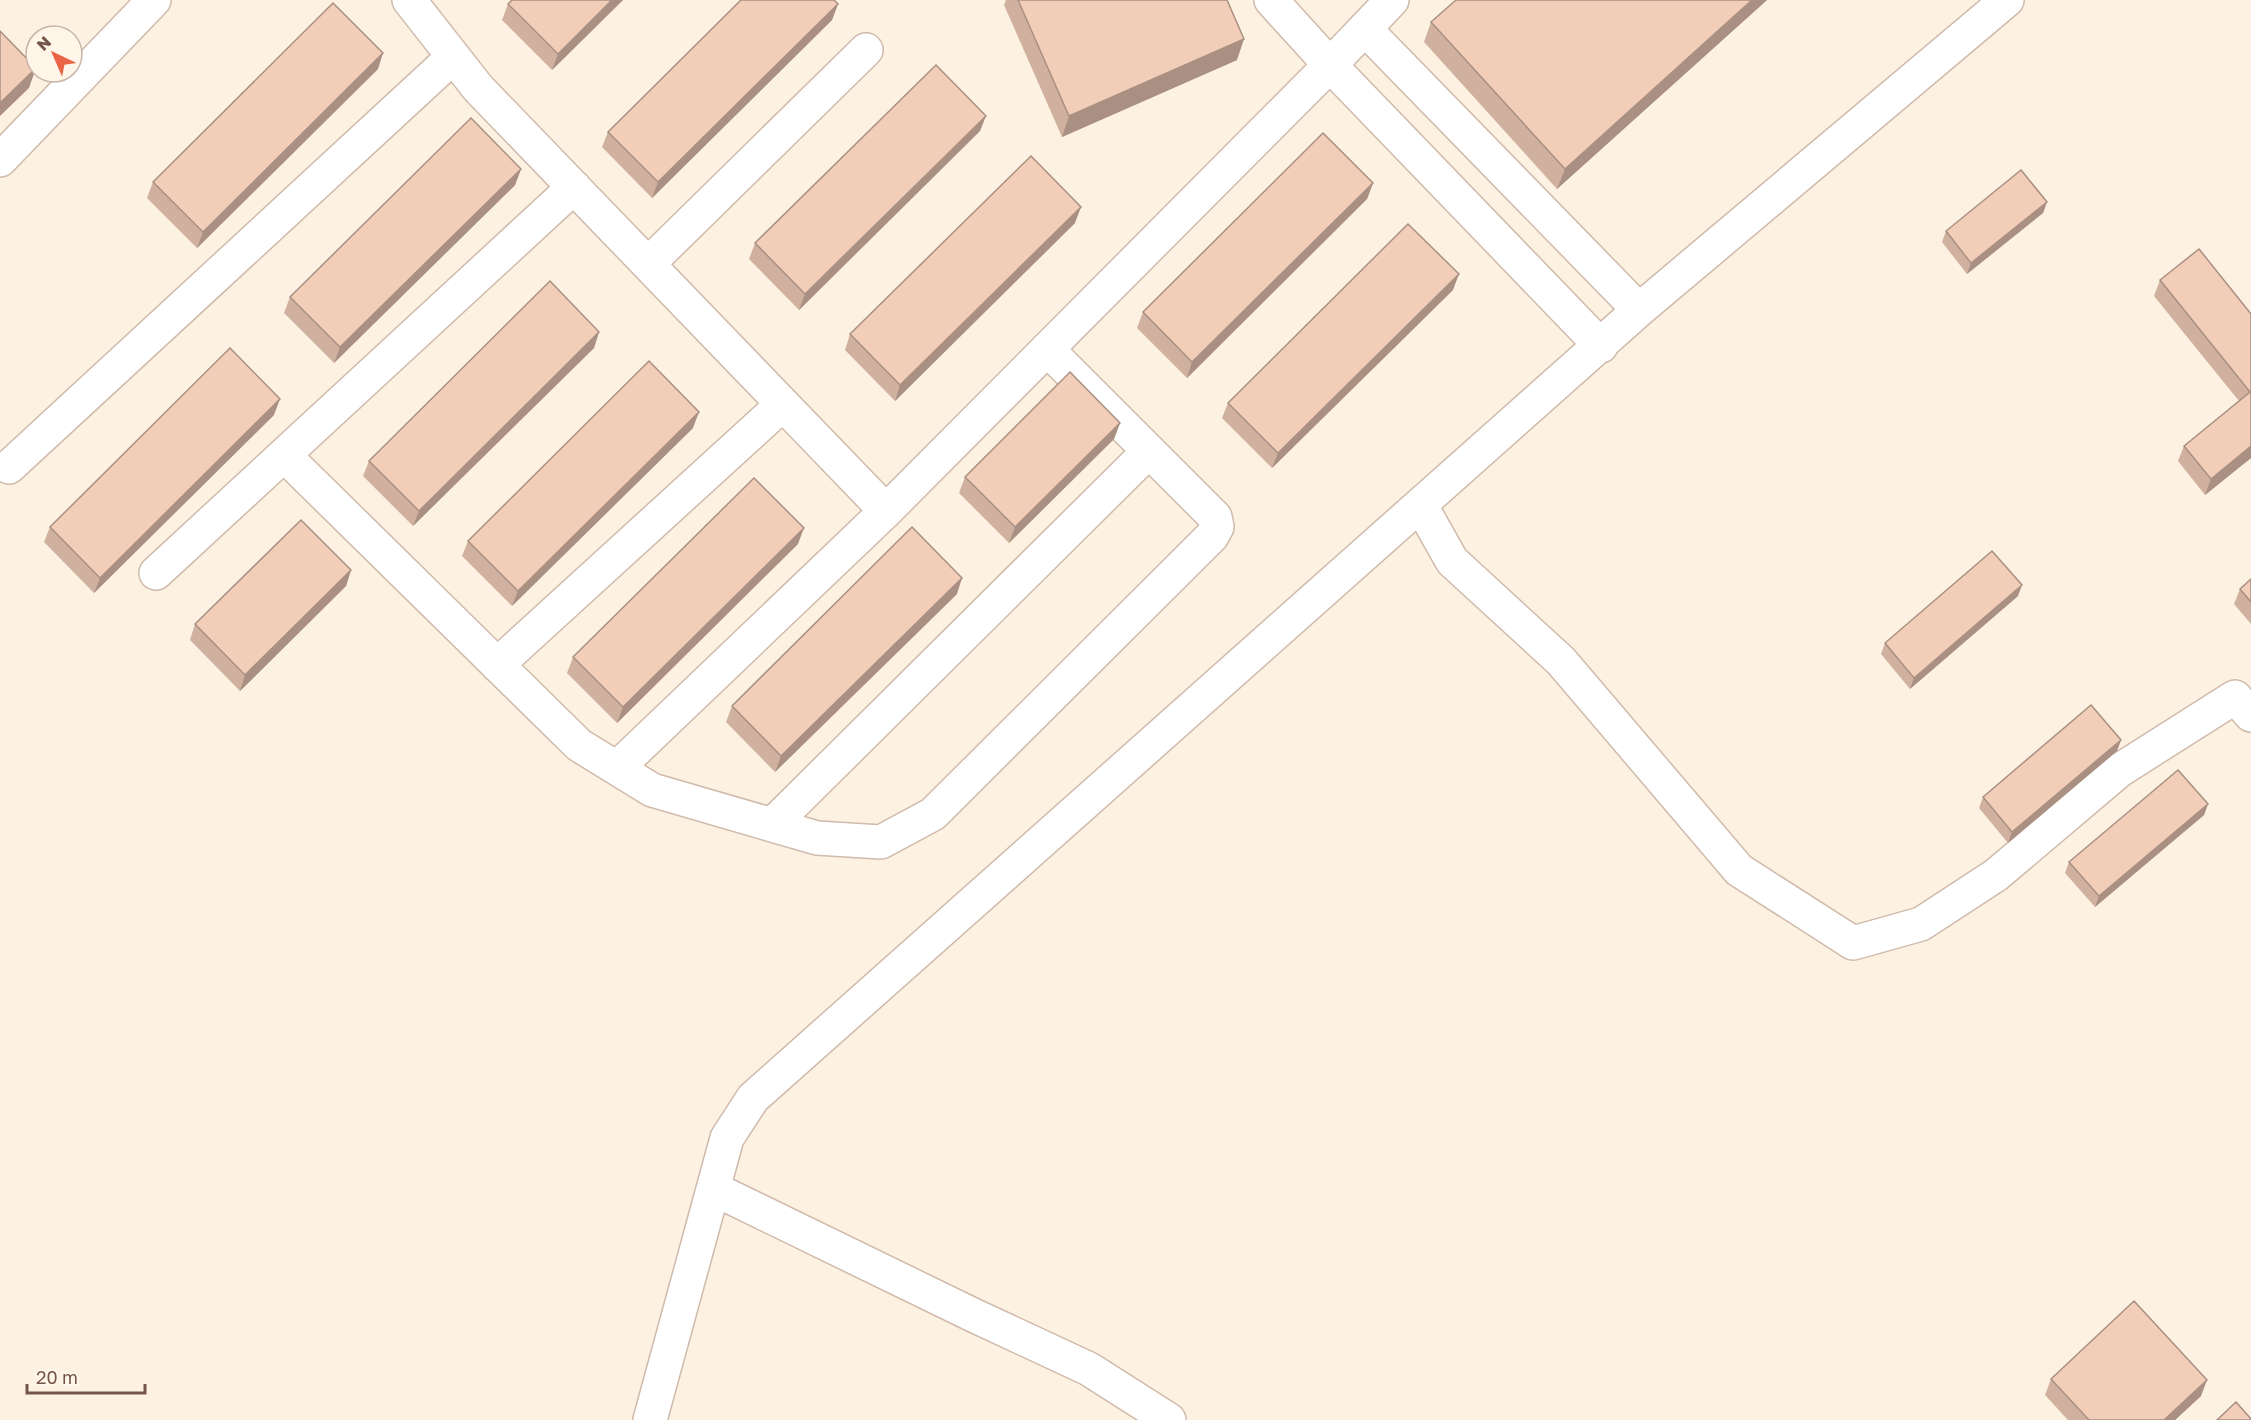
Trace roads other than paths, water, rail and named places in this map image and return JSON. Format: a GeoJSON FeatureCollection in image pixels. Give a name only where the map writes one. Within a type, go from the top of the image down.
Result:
{"type":"FeatureCollection","features":[{"type":"Feature","properties":{"kind":"street"},"geometry":{"type":"LineString","coordinates":[[0,160],[154,0]]}},
{"type":"Feature","properties":{"kind":"street"},"geometry":{"type":"LineString","coordinates":[[410,0],[478,88],[886,511]]}},
{"type":"Feature","properties":{"kind":"street"},"geometry":{"type":"LineString","coordinates":[[1272,0],[1330,65],[1601,346]]}},
{"type":"Feature","properties":{"kind":"street"},"geometry":{"type":"LineString","coordinates":[[616,768],[886,511],[1392,0]]}},
{"type":"Feature","properties":{"kind":"street"},"geometry":{"type":"LineString","coordinates":[[650,1420],[728,1138],[753,1098],[1640,310],[2007,0]]}},
{"type":"Feature","properties":{"kind":"street"},"geometry":{"type":"LineString","coordinates":[[1365,29],[1640,310]]}},
{"type":"Feature","properties":{"kind":"street"},"geometry":{"type":"LineString","coordinates":[[648,264],[866,50]]}},
{"type":"Feature","properties":{"kind":"street"},"geometry":{"type":"LineString","coordinates":[[9,467],[453,57]]}},
{"type":"Feature","properties":{"kind":"street"},"geometry":{"type":"LineString","coordinates":[[156,573],[574,188]]}},
{"type":"Feature","properties":{"kind":"street"},"geometry":{"type":"LineString","coordinates":[[284,455],[579,745],[652,790],[817,838],[881,842],[933,814],[1212,536],[1216,527],[1215,517],[1047,349]]}},
{"type":"Feature","properties":{"kind":"street"},"geometry":{"type":"LineString","coordinates":[[497,665],[783,404]]}},
{"type":"Feature","properties":{"kind":"street"},"geometry":{"type":"LineString","coordinates":[[773,824],[1148,452]]}},
{"type":"Feature","properties":{"kind":"street"},"geometry":{"type":"LineString","coordinates":[[1421,506],[1452,561],[1561,661],[1739,870],[1853,943],[1921,924],[1995,875],[2120,770],[2235,697],[2251,715]]}},
{"type":"Feature","properties":{"kind":"street"},"geometry":{"type":"LineString","coordinates":[[714,1189],[1089,1369],[1169,1420]]}}]}
